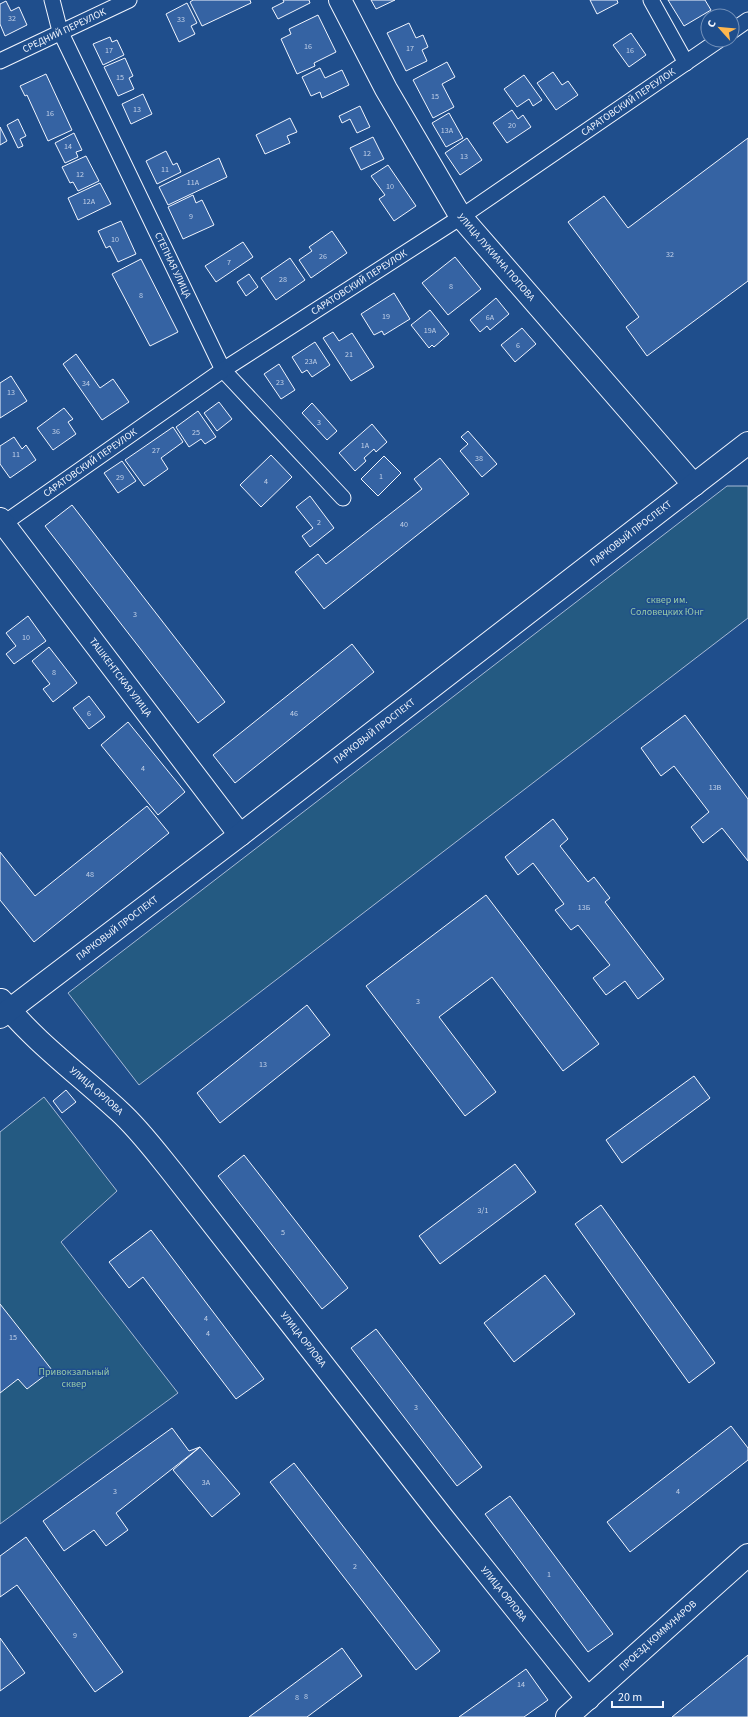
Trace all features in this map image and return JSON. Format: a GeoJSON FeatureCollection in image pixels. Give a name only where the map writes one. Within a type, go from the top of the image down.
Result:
{"type":"FeatureCollection","features":[{"type":"Feature","properties":{"kind":"street","name":"СТЕПНАЯ УЛИЦА"},"geometry":{"type":"LineString","coordinates":[[52,0],[60,31],[223,370],[343,498]]}},
{"type":"Feature","properties":{"kind":"street","name":"СРЕДНИЙ ПЕРЕУЛОК"},"geometry":{"type":"LineString","coordinates":[[0,61],[60,31],[129,0]]}},
{"type":"Feature","properties":{"kind":"street","name":"УЛИЦА ЛУКИАНА ПОПОВА"},"geometry":{"type":"LineString","coordinates":[[340,0],[386,89],[461,217],[694,484]]}},
{"type":"Feature","properties":{"kind":"street"},"geometry":{"type":"LineString","coordinates":[[650,0],[686,63]]}},
{"type":"Feature","properties":{"kind":"street","name":"САРАТОВСКИЙ ПЕРЕУЛОК"},"geometry":{"type":"LineString","coordinates":[[1,523],[223,370],[461,217],[708,48]]}},
{"type":"Feature","properties":{"kind":"street","name":"ПАРКОВЫЙ ПРОСПЕКТ"},"geometry":{"type":"LineString","coordinates":[[3,1009],[240,835],[694,484],[748,444]]}},
{"type":"Feature","properties":{"kind":"street","name":"ТАШКЕНТСКАЯ УЛИЦА"},"geometry":{"type":"LineString","coordinates":[[1,523],[240,835]]}},
{"type":"Feature","properties":{"kind":"street","name":"УЛИЦА ОРЛОВА"},"geometry":{"type":"LineString","coordinates":[[3,1009],[121,1112],[145,1139],[443,1518],[588,1699]]}},
{"type":"Feature","properties":{"kind":"street","name":"ПРОЕЗД КОММУНАРОВ"},"geometry":{"type":"LineString","coordinates":[[567,1717],[748,1555]]}},
{"type":"Feature","properties":{"kind":"green space","name":"сквер им. Соловецких Юнг"},"geometry":{"type":"Polygon","coordinates":[[[727,486],[748,486],[748,618],[139,1085],[68,993],[727,486]]]}},
{"type":"Feature","properties":{"kind":"green space","name":"Привокзальный сквер"},"geometry":{"type":"Polygon","coordinates":[[[44,1097],[117,1191],[61,1242],[178,1393],[0,1524],[0,1132],[44,1097]]]}},
{"type":"Feature","properties":{"kind":"building"},"geometry":{"type":"Polygon","coordinates":[[[193,0],[250,0],[251,3],[202,26],[190,2],[193,0]]]}},
{"type":"Feature","properties":{"kind":"building"},"geometry":{"type":"Polygon","coordinates":[[[283,0],[309,0],[310,3],[278,19],[272,8],[284,2],[283,0]]]}},
{"type":"Feature","properties":{"kind":"building"},"geometry":{"type":"Polygon","coordinates":[[[371,0],[395,0],[376,9],[371,0]]]}},
{"type":"Feature","properties":{"kind":"building"},"geometry":{"type":"Polygon","coordinates":[[[590,0],[617,0],[618,3],[597,14],[590,0]]]}},
{"type":"Feature","properties":{"kind":"building"},"geometry":{"type":"Polygon","coordinates":[[[668,0],[705,0],[710,8],[700,8],[700,17],[684,26],[668,0]]]}},
{"type":"Feature","properties":{"kind":"building"},"geometry":{"type":"Polygon","coordinates":[[[6,1],[11,11],[19,7],[27,25],[5,36],[0,24],[0,4],[6,1]]]}},
{"type":"Feature","properties":{"kind":"building"},"geometry":{"type":"Polygon","coordinates":[[[187,3],[197,23],[191,26],[195,34],[179,42],[166,14],[187,3]]]}},
{"type":"Feature","properties":{"kind":"building"},"geometry":{"type":"Polygon","coordinates":[[[318,15],[336,52],[314,63],[315,66],[297,74],[281,39],[291,34],[289,29],[318,15]]]}},
{"type":"Feature","properties":{"kind":"building"},"geometry":{"type":"Polygon","coordinates":[[[409,23],[416,38],[423,35],[428,47],[422,50],[427,61],[406,71],[387,33],[409,23]]]}},
{"type":"Feature","properties":{"kind":"building"},"geometry":{"type":"Polygon","coordinates":[[[631,33],[646,55],[629,67],[613,45],[631,33]]]}},
{"type":"Feature","properties":{"kind":"building"},"geometry":{"type":"Polygon","coordinates":[[[110,37],[112,42],[117,40],[124,55],[103,65],[93,44],[110,37]]]}},
{"type":"Feature","properties":{"kind":"building"},"geometry":{"type":"Polygon","coordinates":[[[125,58],[133,76],[129,78],[134,89],[118,96],[104,67],[125,58]]]}},
{"type":"Feature","properties":{"kind":"building"},"geometry":{"type":"Polygon","coordinates":[[[447,62],[455,77],[442,84],[454,107],[433,118],[413,80],[447,62]]]}},
{"type":"Feature","properties":{"kind":"building"},"geometry":{"type":"Polygon","coordinates":[[[320,68],[325,78],[342,70],[349,85],[322,98],[320,92],[311,96],[302,77],[320,68]]]}},
{"type":"Feature","properties":{"kind":"building"},"geometry":{"type":"Polygon","coordinates":[[[553,72],[562,85],[568,81],[578,95],[556,110],[537,83],[553,72]]]}},
{"type":"Feature","properties":{"kind":"building"},"geometry":{"type":"Polygon","coordinates":[[[46,74],[72,130],[48,141],[27,95],[25,96],[20,86],[46,74]]]}},
{"type":"Feature","properties":{"kind":"building"},"geometry":{"type":"Polygon","coordinates":[[[524,75],[542,100],[533,106],[529,99],[517,107],[504,89],[524,75]]]}},
{"type":"Feature","properties":{"kind":"building"},"geometry":{"type":"Polygon","coordinates":[[[143,94],[152,114],[131,124],[122,104],[143,94]]]}},
{"type":"Feature","properties":{"kind":"building"},"geometry":{"type":"Polygon","coordinates":[[[360,106],[370,127],[357,133],[350,119],[342,123],[339,116],[360,106]]]}},
{"type":"Feature","properties":{"kind":"building"},"geometry":{"type":"Polygon","coordinates":[[[512,110],[518,119],[523,115],[531,127],[507,143],[493,123],[512,110]]]}},
{"type":"Feature","properties":{"kind":"building"},"geometry":{"type":"Polygon","coordinates":[[[449,113],[463,138],[446,147],[432,123],[449,113]]]}},
{"type":"Feature","properties":{"kind":"building"},"geometry":{"type":"Polygon","coordinates":[[[290,118],[297,132],[287,136],[290,143],[265,154],[256,135],[290,118]]]}},
{"type":"Feature","properties":{"kind":"building"},"geometry":{"type":"Polygon","coordinates":[[[18,119],[26,136],[20,139],[23,146],[18,148],[7,125],[18,119]]]}},
{"type":"Feature","properties":{"kind":"building"},"geometry":{"type":"Polygon","coordinates":[[[0,127],[7,141],[0,145],[0,127]]]}},
{"type":"Feature","properties":{"kind":"building"},"geometry":{"type":"Polygon","coordinates":[[[74,133],[82,150],[76,152],[78,157],[65,163],[55,143],[74,133]]]}},
{"type":"Feature","properties":{"kind":"building"},"geometry":{"type":"Polygon","coordinates":[[[373,137],[384,159],[361,170],[350,148],[373,137]]]}},
{"type":"Feature","properties":{"kind":"building"},"geometry":{"type":"Polygon","coordinates":[[[467,138],[482,160],[460,175],[445,153],[467,138]]]}},
{"type":"Feature","properties":{"kind":"building"},"geometry":{"type":"Polygon","coordinates":[[[748,138],[748,281],[647,356],[626,327],[639,317],[568,222],[604,196],[628,228],[748,138]]]}},
{"type":"Feature","properties":{"kind":"building"},"geometry":{"type":"Polygon","coordinates":[[[166,151],[173,165],[177,163],[181,172],[157,184],[146,161],[166,151]]]}},
{"type":"Feature","properties":{"kind":"building"},"geometry":{"type":"Polygon","coordinates":[[[86,156],[99,181],[78,191],[73,182],[70,183],[62,167],[86,156]]]}},
{"type":"Feature","properties":{"kind":"building"},"geometry":{"type":"Polygon","coordinates":[[[219,158],[227,177],[168,205],[159,187],[219,158]]]}},
{"type":"Feature","properties":{"kind":"building"},"geometry":{"type":"Polygon","coordinates":[[[388,165],[416,206],[394,221],[379,199],[385,195],[371,176],[388,165]]]}},
{"type":"Feature","properties":{"kind":"building"},"geometry":{"type":"Polygon","coordinates":[[[100,183],[111,204],[78,220],[68,198],[100,183]]]}},
{"type":"Feature","properties":{"kind":"building"},"geometry":{"type":"Polygon","coordinates":[[[193,195],[196,203],[202,200],[214,225],[183,239],[168,207],[193,195]]]}},
{"type":"Feature","properties":{"kind":"building"},"geometry":{"type":"Polygon","coordinates":[[[121,221],[136,254],[118,262],[110,246],[106,248],[98,231],[121,221]]]}},
{"type":"Feature","properties":{"kind":"building"},"geometry":{"type":"Polygon","coordinates":[[[332,231],[347,253],[311,278],[299,260],[312,251],[309,247],[332,231]]]}},
{"type":"Feature","properties":{"kind":"building"},"geometry":{"type":"Polygon","coordinates":[[[243,242],[253,257],[216,282],[205,266],[243,242]]]}},
{"type":"Feature","properties":{"kind":"building"},"geometry":{"type":"Polygon","coordinates":[[[455,257],[481,289],[448,315],[422,283],[455,257]]]}},
{"type":"Feature","properties":{"kind":"building"},"geometry":{"type":"Polygon","coordinates":[[[290,258],[305,280],[276,300],[261,278],[290,258]]]}},
{"type":"Feature","properties":{"kind":"building"},"geometry":{"type":"Polygon","coordinates":[[[141,259],[178,332],[150,346],[112,274],[141,259]]]}},
{"type":"Feature","properties":{"kind":"building"},"geometry":{"type":"Polygon","coordinates":[[[249,274],[258,287],[246,296],[237,282],[249,274]]]}},
{"type":"Feature","properties":{"kind":"building"},"geometry":{"type":"Polygon","coordinates":[[[394,293],[410,319],[384,335],[382,331],[374,335],[361,314],[394,293]]]}},
{"type":"Feature","properties":{"kind":"building"},"geometry":{"type":"Polygon","coordinates":[[[496,298],[509,314],[490,330],[487,326],[480,332],[470,320],[496,298]]]}},
{"type":"Feature","properties":{"kind":"building"},"geometry":{"type":"Polygon","coordinates":[[[430,310],[449,334],[434,347],[432,345],[429,348],[411,325],[430,310]]]}},
{"type":"Feature","properties":{"kind":"building"},"geometry":{"type":"Polygon","coordinates":[[[522,328],[536,344],[515,362],[501,345],[522,328]]]}},
{"type":"Feature","properties":{"kind":"building"},"geometry":{"type":"Polygon","coordinates":[[[333,332],[339,341],[352,333],[374,367],[351,381],[323,338],[333,332]]]}},
{"type":"Feature","properties":{"kind":"building"},"geometry":{"type":"Polygon","coordinates":[[[315,342],[330,365],[312,377],[307,370],[302,373],[292,357],[315,342]]]}},
{"type":"Feature","properties":{"kind":"building"},"geometry":{"type":"Polygon","coordinates":[[[76,354],[100,388],[113,379],[129,402],[102,420],[63,364],[76,354]]]}},
{"type":"Feature","properties":{"kind":"building"},"geometry":{"type":"Polygon","coordinates":[[[279,364],[295,390],[281,399],[264,374],[279,364]]]}},
{"type":"Feature","properties":{"kind":"building"},"geometry":{"type":"Polygon","coordinates":[[[11,376],[27,401],[0,418],[0,383],[11,376]]]}},
{"type":"Feature","properties":{"kind":"building"},"geometry":{"type":"Polygon","coordinates":[[[219,402],[232,419],[217,431],[204,413],[219,402]]]}},
{"type":"Feature","properties":{"kind":"building"},"geometry":{"type":"Polygon","coordinates":[[[312,403],[337,431],[327,440],[302,413],[312,403]]]}},
{"type":"Feature","properties":{"kind":"building"},"geometry":{"type":"Polygon","coordinates":[[[64,408],[73,419],[68,422],[76,434],[53,450],[37,428],[64,408]]]}},
{"type":"Feature","properties":{"kind":"building"},"geometry":{"type":"Polygon","coordinates":[[[198,411],[216,437],[205,444],[201,439],[189,447],[176,427],[198,411]]]}},
{"type":"Feature","properties":{"kind":"building"},"geometry":{"type":"Polygon","coordinates":[[[372,424],[387,442],[376,452],[374,449],[364,458],[366,461],[355,471],[339,453],[372,424]]]}},
{"type":"Feature","properties":{"kind":"building"},"geometry":{"type":"Polygon","coordinates":[[[173,427],[183,442],[161,458],[168,469],[144,486],[125,460],[173,427]]]}},
{"type":"Feature","properties":{"kind":"building"},"geometry":{"type":"Polygon","coordinates":[[[468,431],[497,464],[482,477],[460,451],[468,444],[461,437],[468,431]]]}},
{"type":"Feature","properties":{"kind":"building"},"geometry":{"type":"Polygon","coordinates":[[[14,437],[22,449],[26,445],[36,460],[10,478],[0,464],[0,446],[14,437]]]}},
{"type":"Feature","properties":{"kind":"building"},"geometry":{"type":"Polygon","coordinates":[[[271,455],[292,477],[261,507],[240,485],[271,455]]]}},
{"type":"Feature","properties":{"kind":"building"},"geometry":{"type":"Polygon","coordinates":[[[384,456],[401,473],[378,496],[361,479],[384,456]]]}},
{"type":"Feature","properties":{"kind":"building"},"geometry":{"type":"Polygon","coordinates":[[[440,458],[469,494],[324,609],[295,572],[318,554],[326,564],[422,489],[414,479],[440,458]]]}},
{"type":"Feature","properties":{"kind":"building"},"geometry":{"type":"Polygon","coordinates":[[[122,461],[136,481],[118,493],[104,473],[122,461]]]}},
{"type":"Feature","properties":{"kind":"building"},"geometry":{"type":"Polygon","coordinates":[[[310,496],[334,528],[310,547],[302,536],[313,528],[296,507],[310,496]]]}},
{"type":"Feature","properties":{"kind":"building"},"geometry":{"type":"Polygon","coordinates":[[[72,505],[225,702],[198,723],[45,526],[72,505]]]}},
{"type":"Feature","properties":{"kind":"building"},"geometry":{"type":"Polygon","coordinates":[[[28,616],[46,641],[14,664],[6,654],[16,646],[6,633],[28,616]]]}},
{"type":"Feature","properties":{"kind":"building"},"geometry":{"type":"Polygon","coordinates":[[[352,644],[374,672],[235,783],[213,755],[352,644]]]}},
{"type":"Feature","properties":{"kind":"building"},"geometry":{"type":"Polygon","coordinates":[[[49,647],[77,683],[53,702],[43,689],[50,684],[32,661],[49,647]]]}},
{"type":"Feature","properties":{"kind":"building"},"geometry":{"type":"Polygon","coordinates":[[[89,696],[105,717],[89,729],[73,708],[89,696]]]}},
{"type":"Feature","properties":{"kind":"building"},"geometry":{"type":"Polygon","coordinates":[[[685,715],[748,799],[748,861],[722,828],[703,843],[691,827],[709,812],[674,766],[661,776],[641,748],[685,715]]]}},
{"type":"Feature","properties":{"kind":"building"},"geometry":{"type":"Polygon","coordinates":[[[128,722],[185,792],[158,815],[101,745],[128,722]]]}},
{"type":"Feature","properties":{"kind":"building"},"geometry":{"type":"Polygon","coordinates":[[[147,806],[169,833],[34,942],[0,900],[0,852],[35,896],[147,806]]]}},
{"type":"Feature","properties":{"kind":"building"},"geometry":{"type":"Polygon","coordinates":[[[553,819],[568,839],[560,846],[588,882],[594,877],[610,898],[605,902],[664,979],[638,999],[625,981],[606,995],[593,978],[610,965],[578,925],[571,930],[555,910],[564,904],[533,863],[518,875],[505,857],[553,819]]]}},
{"type":"Feature","properties":{"kind":"building"},"geometry":{"type":"Polygon","coordinates":[[[486,895],[599,1044],[563,1071],[492,977],[439,1017],[496,1092],[465,1116],[366,986],[486,895]]]}},
{"type":"Feature","properties":{"kind":"building"},"geometry":{"type":"Polygon","coordinates":[[[307,1005],[330,1035],[220,1123],[197,1093],[307,1005]]]}},
{"type":"Feature","properties":{"kind":"building"},"geometry":{"type":"Polygon","coordinates":[[[694,1076],[710,1098],[622,1163],[606,1140],[694,1076]]]}},
{"type":"Feature","properties":{"kind":"building"},"geometry":{"type":"Polygon","coordinates":[[[66,1090],[76,1102],[62,1113],[53,1101],[66,1090]]]}},
{"type":"Feature","properties":{"kind":"building"},"geometry":{"type":"Polygon","coordinates":[[[244,1155],[348,1288],[322,1309],[218,1176],[244,1155]]]}},
{"type":"Feature","properties":{"kind":"building"},"geometry":{"type":"Polygon","coordinates":[[[515,1164],[536,1192],[440,1264],[419,1236],[515,1164]]]}},
{"type":"Feature","properties":{"kind":"building"},"geometry":{"type":"Polygon","coordinates":[[[601,1205],[715,1363],[689,1383],[575,1224],[601,1205]]]}},
{"type":"Feature","properties":{"kind":"building"},"geometry":{"type":"Polygon","coordinates":[[[151,1230],[264,1379],[236,1399],[143,1277],[129,1288],[109,1262],[151,1230]]]}},
{"type":"Feature","properties":{"kind":"building"},"geometry":{"type":"Polygon","coordinates":[[[545,1275],[575,1314],[514,1362],[484,1323],[545,1275]]]}},
{"type":"Feature","properties":{"kind":"building"},"geometry":{"type":"Polygon","coordinates":[[[0,1304],[52,1370],[27,1389],[18,1379],[0,1393],[0,1304]]]}},
{"type":"Feature","properties":{"kind":"building"},"geometry":{"type":"Polygon","coordinates":[[[376,1329],[482,1467],[457,1486],[351,1348],[376,1329]]]}},
{"type":"Feature","properties":{"kind":"building"},"geometry":{"type":"Polygon","coordinates":[[[731,1426],[748,1448],[748,1460],[630,1552],[607,1522],[731,1426]]]}},
{"type":"Feature","properties":{"kind":"building"},"geometry":{"type":"Polygon","coordinates":[[[172,1428],[189,1451],[200,1447],[116,1513],[128,1530],[106,1546],[94,1530],[64,1551],[43,1521],[172,1428]]]}},
{"type":"Feature","properties":{"kind":"building"},"geometry":{"type":"Polygon","coordinates":[[[200,1447],[240,1494],[212,1517],[173,1470],[200,1447]]]}},
{"type":"Feature","properties":{"kind":"building"},"geometry":{"type":"Polygon","coordinates":[[[294,1463],[440,1651],[416,1670],[270,1482],[294,1463]]]}},
{"type":"Feature","properties":{"kind":"building"},"geometry":{"type":"Polygon","coordinates":[[[510,1496],[613,1634],[588,1652],[485,1514],[510,1496]]]}},
{"type":"Feature","properties":{"kind":"building"},"geometry":{"type":"Polygon","coordinates":[[[26,1537],[123,1672],[95,1692],[17,1585],[0,1597],[0,1556],[26,1537]]]}},
{"type":"Feature","properties":{"kind":"building"},"geometry":{"type":"Polygon","coordinates":[[[0,1638],[25,1673],[0,1691],[0,1638]]]}},
{"type":"Feature","properties":{"kind":"building"},"geometry":{"type":"Polygon","coordinates":[[[342,1648],[362,1676],[307,1717],[249,1717],[342,1648]]]}},
{"type":"Feature","properties":{"kind":"building"},"geometry":{"type":"Polygon","coordinates":[[[748,1655],[748,1717],[672,1717],[748,1655]]]}},
{"type":"Feature","properties":{"kind":"building"},"geometry":{"type":"Polygon","coordinates":[[[526,1669],[548,1700],[524,1717],[459,1717],[526,1669]]]}}]}
